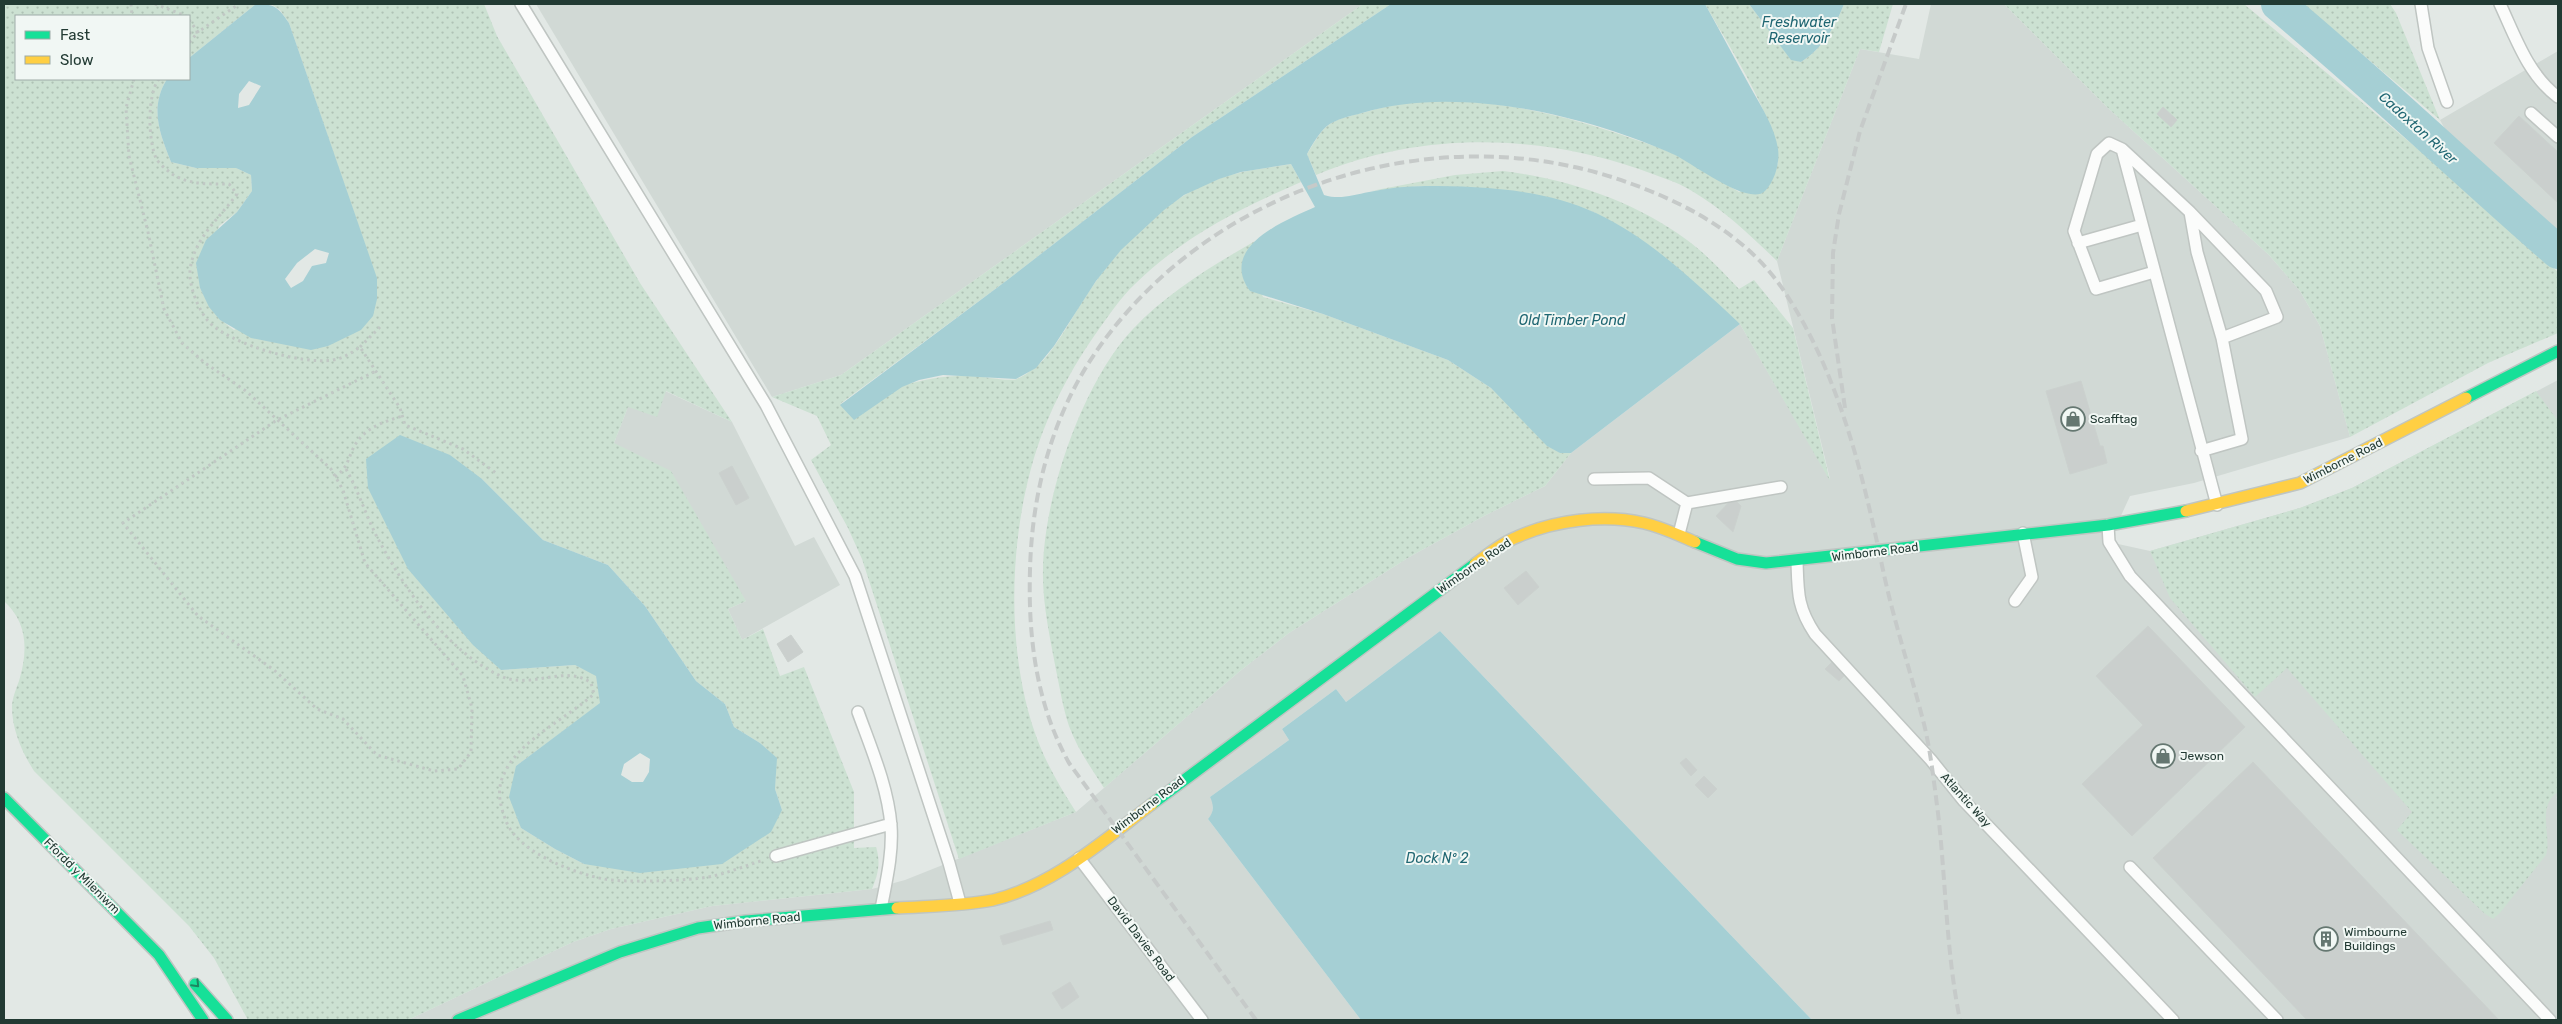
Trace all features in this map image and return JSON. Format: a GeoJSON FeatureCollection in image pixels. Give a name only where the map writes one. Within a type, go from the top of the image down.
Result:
{"type":"FeatureCollection","features":[{"type":"Feature","properties":{"kind":"street","name":"Wimborne Road"},"geometry":{"type":"LineString","coordinates":[[458,1020],[620,952],[698,928],[746,921],[992,900],[1015,894],[1034,886],[1078,858],[1490,552],[1516,537],[1556,524],[1595,519],[1644,523],[1679,534],[1737,559],[1766,563],[1797,561],[2023,532],[2108,525],[2217,505],[2300,483],[2558,351]]}},
{"type":"Feature","properties":{"kind":"street","name":"Ffordd y Mileniwm"},"geometry":{"type":"LineString","coordinates":[[4,798],[160,955],[176,963],[227,1020]]}},
{"type":"Feature","properties":{"kind":"street","name":"Ffordd y Mileniwm"},"geometry":{"type":"LineString","coordinates":[[160,955],[168,972],[203,1020]]}},
{"type":"Feature","properties":{"kind":"lane"},"geometry":{"type":"LineString","coordinates":[[521,4],[766,405],[855,576],[949,863],[960,903]]}},
{"type":"Feature","properties":{"kind":"lane"},"geometry":{"type":"LineString","coordinates":[[2421,4],[2428,48],[2447,102]]}},
{"type":"Feature","properties":{"kind":"lane"},"geometry":{"type":"LineString","coordinates":[[2500,4],[2529,64],[2540,80],[2558,97]]}},
{"type":"Feature","properties":{"kind":"lane"},"geometry":{"type":"LineString","coordinates":[[2531,113],[2558,137]]}},
{"type":"Feature","properties":{"kind":"lane"},"geometry":{"type":"LineString","coordinates":[[2154,272],[2096,289],[2078,243],[2074,231],[2096,154],[2109,144],[2122,149],[2190,212],[2266,291],[2277,317],[2222,338]]}},
{"type":"Feature","properties":{"kind":"lane"},"geometry":{"type":"LineString","coordinates":[[2122,149],[2201,451],[2217,505]]}},
{"type":"Feature","properties":{"kind":"lane"},"geometry":{"type":"LineString","coordinates":[[2190,212],[2198,252],[2222,338],[2242,439],[2201,451]]}},
{"type":"Feature","properties":{"kind":"lane"},"geometry":{"type":"LineString","coordinates":[[2078,243],[2142,225]]}},
{"type":"Feature","properties":{"kind":"lane"},"geometry":{"type":"LineString","coordinates":[[1594,478],[1650,478],[1687,503],[1781,487]]}},
{"type":"Feature","properties":{"kind":"lane"},"geometry":{"type":"LineString","coordinates":[[1679,534],[1687,503]]}},
{"type":"Feature","properties":{"kind":"lane"},"geometry":{"type":"LineString","coordinates":[[2108,525],[2109,542],[2130,576],[2550,1020]]}},
{"type":"Feature","properties":{"kind":"lane"},"geometry":{"type":"LineString","coordinates":[[2015,601],[2025,590],[2032,576],[2023,532]]}},
{"type":"Feature","properties":{"kind":"lane","name":"Atlantic Way"},"geometry":{"type":"LineString","coordinates":[[1797,561],[1798,600],[1804,616],[1815,634],[1925,753],[1964,801],[2173,1020]]}},
{"type":"Feature","properties":{"kind":"lane"},"geometry":{"type":"LineString","coordinates":[[858,712],[879,768],[891,824],[891,855],[881,910]]}},
{"type":"Feature","properties":{"kind":"lane"},"geometry":{"type":"LineString","coordinates":[[776,856],[891,824]]}},
{"type":"Feature","properties":{"kind":"lane","name":"David Davies Road"},"geometry":{"type":"LineString","coordinates":[[1078,858],[1202,1020]]}},
{"type":"Feature","properties":{"kind":"lane"},"geometry":{"type":"LineString","coordinates":[[2130,867],[2277,1020]]}},
{"type":"Feature","properties":{"kind":"path"},"geometry":{"type":"LineString","coordinates":[[155,4],[183,15]]}},
{"type":"Feature","properties":{"kind":"path"},"geometry":{"type":"LineString","coordinates":[[190,42],[198,32],[239,4]]}},
{"type":"Feature","properties":{"kind":"path"},"geometry":{"type":"LineString","coordinates":[[190,21],[198,32]]}},
{"type":"Feature","properties":{"kind":"path"},"geometry":{"type":"LineString","coordinates":[[190,33],[198,32]]}},
{"type":"Feature","properties":{"kind":"path"},"geometry":{"type":"LineString","coordinates":[[134,80],[126,108],[129,156],[148,232],[164,309],[182,343],[205,363],[246,391],[277,420],[331,469],[343,490],[365,563],[463,676],[472,708],[471,752],[458,769],[434,771],[377,755],[343,719],[317,709],[274,670],[198,616],[122,523],[277,420],[376,371]]}},
{"type":"Feature","properties":{"kind":"path"},"geometry":{"type":"LineString","coordinates":[[158,80],[154,86],[149,117],[156,158],[171,174],[194,184],[229,184],[237,194],[201,237],[194,251],[190,273],[196,301],[209,321],[257,349],[298,359],[331,360],[346,356],[360,347],[380,327]]}},
{"type":"Feature","properties":{"kind":"path"},"geometry":{"type":"LineString","coordinates":[[360,347],[400,408],[405,425],[463,449],[496,473]]}},
{"type":"Feature","properties":{"kind":"path"},"geometry":{"type":"LineString","coordinates":[[335,476],[346,469],[353,449],[373,425],[403,416]]}},
{"type":"Feature","properties":{"kind":"path"},"geometry":{"type":"LineString","coordinates":[[346,469],[358,490],[375,534],[399,573],[443,635],[480,665],[505,678],[539,680],[566,675],[583,677],[592,683],[594,694],[518,751],[503,775],[498,801],[509,830],[530,850],[564,867],[604,879],[653,880],[712,876],[776,856]]}},
{"type":"Feature","properties":{"kind":"shaded area"},"geometry":{"type":"Polygon","coordinates":[[[536,4],[1363,4],[841,375],[772,397],[536,4]]]}},
{"type":"Feature","properties":{"kind":"shaded area"},"geometry":{"type":"Polygon","coordinates":[[[1931,4],[2004,4],[2108,108],[2269,255],[2300,291],[2320,326],[2350,437],[2194,483],[2130,496],[2109,542],[2150,551],[2300,508],[2352,488],[2558,380],[2558,1020],[1812,1020],[1440,631],[1346,702],[1336,689],[1282,729],[1289,740],[1210,797],[1213,803],[1212,815],[1208,819],[1361,1020],[408,1020],[573,942],[611,929],[712,906],[872,889],[905,880],[1076,812],[1240,671],[1289,633],[1411,556],[1484,516],[1545,486],[1571,453],[1740,324],[1830,479],[1777,261],[1860,49],[1919,59],[1931,4]]]}},
{"type":"Feature","properties":{"kind":"shaded area"},"geometry":{"type":"Polygon","coordinates":[[[2558,51],[2558,239],[2458,153],[2440,120],[2558,51]]]}},
{"type":"Feature","properties":{"kind":"shaded area"},"geometry":{"type":"Polygon","coordinates":[[[665,391],[732,422],[795,546],[814,537],[840,585],[742,640],[728,609],[746,601],[614,443],[628,407],[665,391]]]}},
{"type":"Feature","properties":{"kind":"green space"},"geometry":{"type":"Polygon","coordinates":[[[4,4],[256,4],[190,57],[190,15],[15,15],[15,80],[167,80],[158,100],[157,111],[160,131],[171,162],[196,168],[236,168],[251,175],[252,191],[237,212],[219,226],[200,288],[214,311],[234,330],[367,251],[289,23],[280,10],[271,4],[484,4],[497,36],[640,283],[732,422],[666,391],[657,417],[628,407],[614,443],[671,471],[746,601],[728,609],[742,640],[763,629],[780,676],[804,667],[854,792],[854,848],[876,847],[879,863],[876,878],[872,889],[712,906],[611,929],[573,942],[408,1020],[248,1020],[214,958],[189,926],[34,771],[22,748],[12,716],[13,697],[22,670],[25,648],[22,628],[12,610],[4,601],[4,4]],[[482,479],[501,670],[575,665],[596,675],[601,703],[516,766],[521,828],[584,864],[782,810],[775,789],[776,758],[760,743],[734,727],[725,704],[696,681],[645,606],[608,565],[543,540],[482,479]]]}},
{"type":"Feature","properties":{"kind":"green space"},"geometry":{"type":"Polygon","coordinates":[[[1363,4],[1391,4],[1192,137],[1006,281],[840,404],[905,385],[938,378],[972,376],[1013,380],[1019,378],[1040,364],[1047,356],[1111,262],[1126,244],[1161,211],[1200,187],[1221,178],[1247,171],[1291,164],[1301,182],[1234,213],[1213,225],[1154,267],[1120,300],[1082,354],[1060,393],[1042,434],[1031,469],[1023,506],[1017,544],[1015,623],[1018,661],[1025,698],[1035,733],[1053,774],[1076,812],[959,859],[862,559],[848,528],[811,460],[831,445],[817,416],[772,397],[841,375],[1363,4]]]}},
{"type":"Feature","properties":{"kind":"green space"},"geometry":{"type":"Polygon","coordinates":[[[1705,4],[1749,4],[1791,59],[1801,62],[1822,44],[1837,21],[1844,4],[1893,4],[1879,52],[1860,49],[1777,261],[1747,232],[1704,198],[1679,184],[1600,157],[1518,144],[1477,142],[1395,151],[1355,161],[1316,175],[1307,154],[1327,126],[1336,121],[1397,105],[1428,101],[1460,101],[1524,109],[1616,133],[1684,159],[1739,192],[1778,164],[1776,146],[1770,126],[1750,83],[1705,4]]]}},
{"type":"Feature","properties":{"kind":"green space"},"geometry":{"type":"Polygon","coordinates":[[[2004,4],[2244,4],[2425,155],[2558,272],[2558,333],[2488,363],[2350,437],[2320,326],[2300,291],[2269,255],[2108,108],[2004,4]]]}},
{"type":"Feature","properties":{"kind":"green space"},"geometry":{"type":"Polygon","coordinates":[[[2303,4],[2390,4],[2396,13],[2440,120],[2303,4]]]}},
{"type":"Feature","properties":{"kind":"green space"},"geometry":{"type":"Polygon","coordinates":[[[1503,171],[1576,186],[1623,203],[1667,226],[1687,240],[1708,257],[1739,289],[1754,280],[1793,328],[1830,481],[1740,324],[1594,212],[1533,195],[1421,186],[1371,191],[1455,175],[1503,171]]]}},
{"type":"Feature","properties":{"kind":"green space"},"geometry":{"type":"Polygon","coordinates":[[[1255,241],[1246,253],[1263,297],[1323,314],[1448,360],[1491,388],[1560,453],[1571,453],[1545,486],[1484,516],[1411,556],[1289,633],[1240,671],[1104,788],[1080,750],[1069,726],[1047,620],[1043,582],[1045,540],[1058,475],[1082,409],[1115,352],[1133,329],[1176,291],[1255,241]]]}},
{"type":"Feature","properties":{"kind":"green space"},"geometry":{"type":"Polygon","coordinates":[[[2536,391],[2558,421],[2558,792],[2551,798],[2546,813],[2546,855],[2493,919],[2484,913],[2397,830],[2412,812],[2287,668],[2255,697],[2170,598],[2150,551],[2300,508],[2352,488],[2536,391]]]}},
{"type":"Feature","properties":{"kind":"water"},"geometry":{"type":"Polygon","coordinates":[[[256,4],[272,6],[282,13],[289,23],[377,278],[377,299],[373,316],[361,330],[328,346],[311,350],[251,338],[220,320],[209,307],[200,288],[196,263],[206,240],[237,212],[252,191],[251,175],[236,168],[196,168],[171,162],[158,121],[158,100],[167,80],[190,80],[190,57],[256,4]],[[249,81],[239,94],[238,108],[249,105],[261,86],[249,81]],[[315,249],[297,263],[285,279],[291,288],[303,281],[312,266],[326,263],[329,253],[315,249]]]}},
{"type":"Feature","properties":{"kind":"water","name":"Old Timber Pond"},"geometry":{"type":"Polygon","coordinates":[[[1391,4],[1705,4],[1764,111],[1776,141],[1778,160],[1776,171],[1769,187],[1765,191],[1757,194],[1734,189],[1675,155],[1602,127],[1562,116],[1479,103],[1438,102],[1399,105],[1348,117],[1327,126],[1318,136],[1307,154],[1324,195],[1346,196],[1404,187],[1468,187],[1512,190],[1576,205],[1616,224],[1654,249],[1690,278],[1740,324],[1571,453],[1560,453],[1547,446],[1491,388],[1448,360],[1323,314],[1250,291],[1242,275],[1242,261],[1248,249],[1272,228],[1315,207],[1291,164],[1241,172],[1219,179],[1184,195],[1164,210],[1121,250],[1096,281],[1054,346],[1036,368],[1016,379],[943,375],[919,380],[902,387],[854,420],[840,405],[1006,281],[1192,137],[1391,4]]]}},
{"type":"Feature","properties":{"kind":"water","name":"Freshwater Reservoir"},"geometry":{"type":"Polygon","coordinates":[[[1749,4],[1844,4],[1837,21],[1822,44],[1801,62],[1791,60],[1749,4]]]}},
{"type":"Feature","properties":{"kind":"water"},"geometry":{"type":"Polygon","coordinates":[[[400,435],[450,455],[482,479],[543,540],[608,565],[645,606],[696,681],[725,704],[734,727],[760,743],[777,758],[775,789],[782,810],[771,832],[722,864],[640,873],[584,864],[521,828],[509,797],[516,766],[600,703],[596,676],[575,665],[501,670],[473,645],[408,569],[368,488],[366,459],[400,435]],[[640,753],[624,764],[621,775],[632,782],[643,782],[649,772],[650,759],[640,753]]]}},
{"type":"Feature","properties":{"kind":"water","name":"Dock Nº 2"},"geometry":{"type":"Polygon","coordinates":[[[1440,631],[1812,1020],[1361,1020],[1208,819],[1213,809],[1210,797],[1289,740],[1282,729],[1336,689],[1346,702],[1440,631]]]}},
{"type":"Feature","properties":{"kind":"building"},"geometry":{"type":"Polygon","coordinates":[[[2163,107],[2177,120],[2171,127],[2157,114],[2163,107]]]}},
{"type":"Feature","properties":{"kind":"building"},"geometry":{"type":"Polygon","coordinates":[[[2519,116],[2558,152],[2558,203],[2494,143],[2519,116]]]}},
{"type":"Feature","properties":{"kind":"building","name":"Scafftag"},"geometry":{"type":"Polygon","coordinates":[[[2081,381],[2100,446],[2103,446],[2107,463],[2070,474],[2046,391],[2081,381]]]}},
{"type":"Feature","properties":{"kind":"building"},"geometry":{"type":"Polygon","coordinates":[[[732,466],[749,498],[736,505],[719,473],[732,466]]]}},
{"type":"Feature","properties":{"kind":"building"},"geometry":{"type":"Polygon","coordinates":[[[1733,498],[1741,506],[1733,532],[1716,516],[1733,498]]]}},
{"type":"Feature","properties":{"kind":"building"},"geometry":{"type":"Polygon","coordinates":[[[1526,571],[1539,587],[1518,605],[1504,588],[1526,571]]]}},
{"type":"Feature","properties":{"kind":"building","name":"Jewson"},"geometry":{"type":"Polygon","coordinates":[[[2148,626],[2245,727],[2132,836],[2082,784],[2143,725],[2096,676],[2148,626]]]}},
{"type":"Feature","properties":{"kind":"building"},"geometry":{"type":"Polygon","coordinates":[[[791,635],[803,652],[788,662],[777,644],[791,635]]]}},
{"type":"Feature","properties":{"kind":"building"},"geometry":{"type":"Polygon","coordinates":[[[1832,662],[1846,674],[1839,681],[1825,669],[1832,662]]]}},
{"type":"Feature","properties":{"kind":"building"},"geometry":{"type":"Polygon","coordinates":[[[1686,758],[1697,770],[1691,776],[1680,763],[1686,758]]]}},
{"type":"Feature","properties":{"kind":"building","name":"Wimbourne Buildings"},"geometry":{"type":"Polygon","coordinates":[[[2253,762],[2499,1020],[2307,1020],[2153,858],[2253,762]]]}},
{"type":"Feature","properties":{"kind":"building"},"geometry":{"type":"Polygon","coordinates":[[[1704,776],[1717,789],[1708,798],[1695,785],[1704,776]]]}},
{"type":"Feature","properties":{"kind":"building"},"geometry":{"type":"Polygon","coordinates":[[[1050,921],[1053,930],[1003,945],[1000,936],[1050,921]]]}},
{"type":"Feature","properties":{"kind":"building"},"geometry":{"type":"Polygon","coordinates":[[[1070,982],[1079,997],[1062,1009],[1052,993],[1070,982]]]}},
{"type":"Feature","properties":{"kind":"waterway","name":"Cadoxton River"},"geometry":{"type":"LineString","coordinates":[[2278,4],[2558,252]]}},
{"type":"Feature","properties":{"kind":"railway"},"geometry":{"type":"LineString","coordinates":[[1845,408],[1832,318],[1833,253],[1839,214],[1860,131],[1906,4]]}},
{"type":"Feature","properties":{"kind":"railway"},"geometry":{"type":"LineString","coordinates":[[1256,1020],[1069,763],[1049,717],[1036,669],[1030,595],[1035,511],[1048,453],[1070,398],[1100,346],[1149,289],[1207,241],[1271,204],[1340,177],[1413,161],[1487,157],[1560,164],[1632,184],[1654,192],[1696,213],[1736,239],[1754,255],[1784,291],[1803,323],[1820,356],[1847,426],[1867,498],[1892,609],[1924,724],[1938,813],[1949,943],[1960,1020]]}},
{"type":"Feature","properties":{"kind":"traffic: fast"},"geometry":{"type":"LineString","coordinates":[[2466,398],[2558,351]]}},
{"type":"Feature","properties":{"kind":"traffic: fast"},"geometry":{"type":"LineString","coordinates":[[1695,542],[1737,559],[1766,563],[2108,525],[2186,511]]}},
{"type":"Feature","properties":{"kind":"traffic: fast"},"geometry":{"type":"LineString","coordinates":[[1152,804],[1475,564]]}},
{"type":"Feature","properties":{"kind":"traffic: fast"},"geometry":{"type":"LineString","coordinates":[[4,798],[159,955],[203,1020]]}},
{"type":"Feature","properties":{"kind":"traffic: fast"},"geometry":{"type":"LineString","coordinates":[[458,1020],[620,952],[698,928],[746,921],[897,908]]}},
{"type":"Feature","properties":{"kind":"traffic: fast"},"geometry":{"type":"LineString","coordinates":[[195,984],[227,1020]]}},
{"type":"Feature","properties":{"kind":"traffic: slow"},"geometry":{"type":"LineString","coordinates":[[2186,511],[2300,483],[2466,398]]}},
{"type":"Feature","properties":{"kind":"traffic: slow"},"geometry":{"type":"LineString","coordinates":[[1475,564],[1511,539],[1547,526],[1580,520],[1629,520],[1664,529],[1695,542]]}},
{"type":"Feature","properties":{"kind":"traffic: slow"},"geometry":{"type":"LineString","coordinates":[[897,908],[970,904],[993,900],[1015,893],[1057,873],[1096,847],[1152,804]]}},
{"type":"Feature","properties":{"kind":"place","name":"Scafftag"},"geometry":{"type":"Point","coordinates":[2073,419]}},
{"type":"Feature","properties":{"kind":"place","name":"Jewson"},"geometry":{"type":"Point","coordinates":[2163,756]}},
{"type":"Feature","properties":{"kind":"place","name":"Wimbourne Buildings"},"geometry":{"type":"Point","coordinates":[2326,939]}}]}
